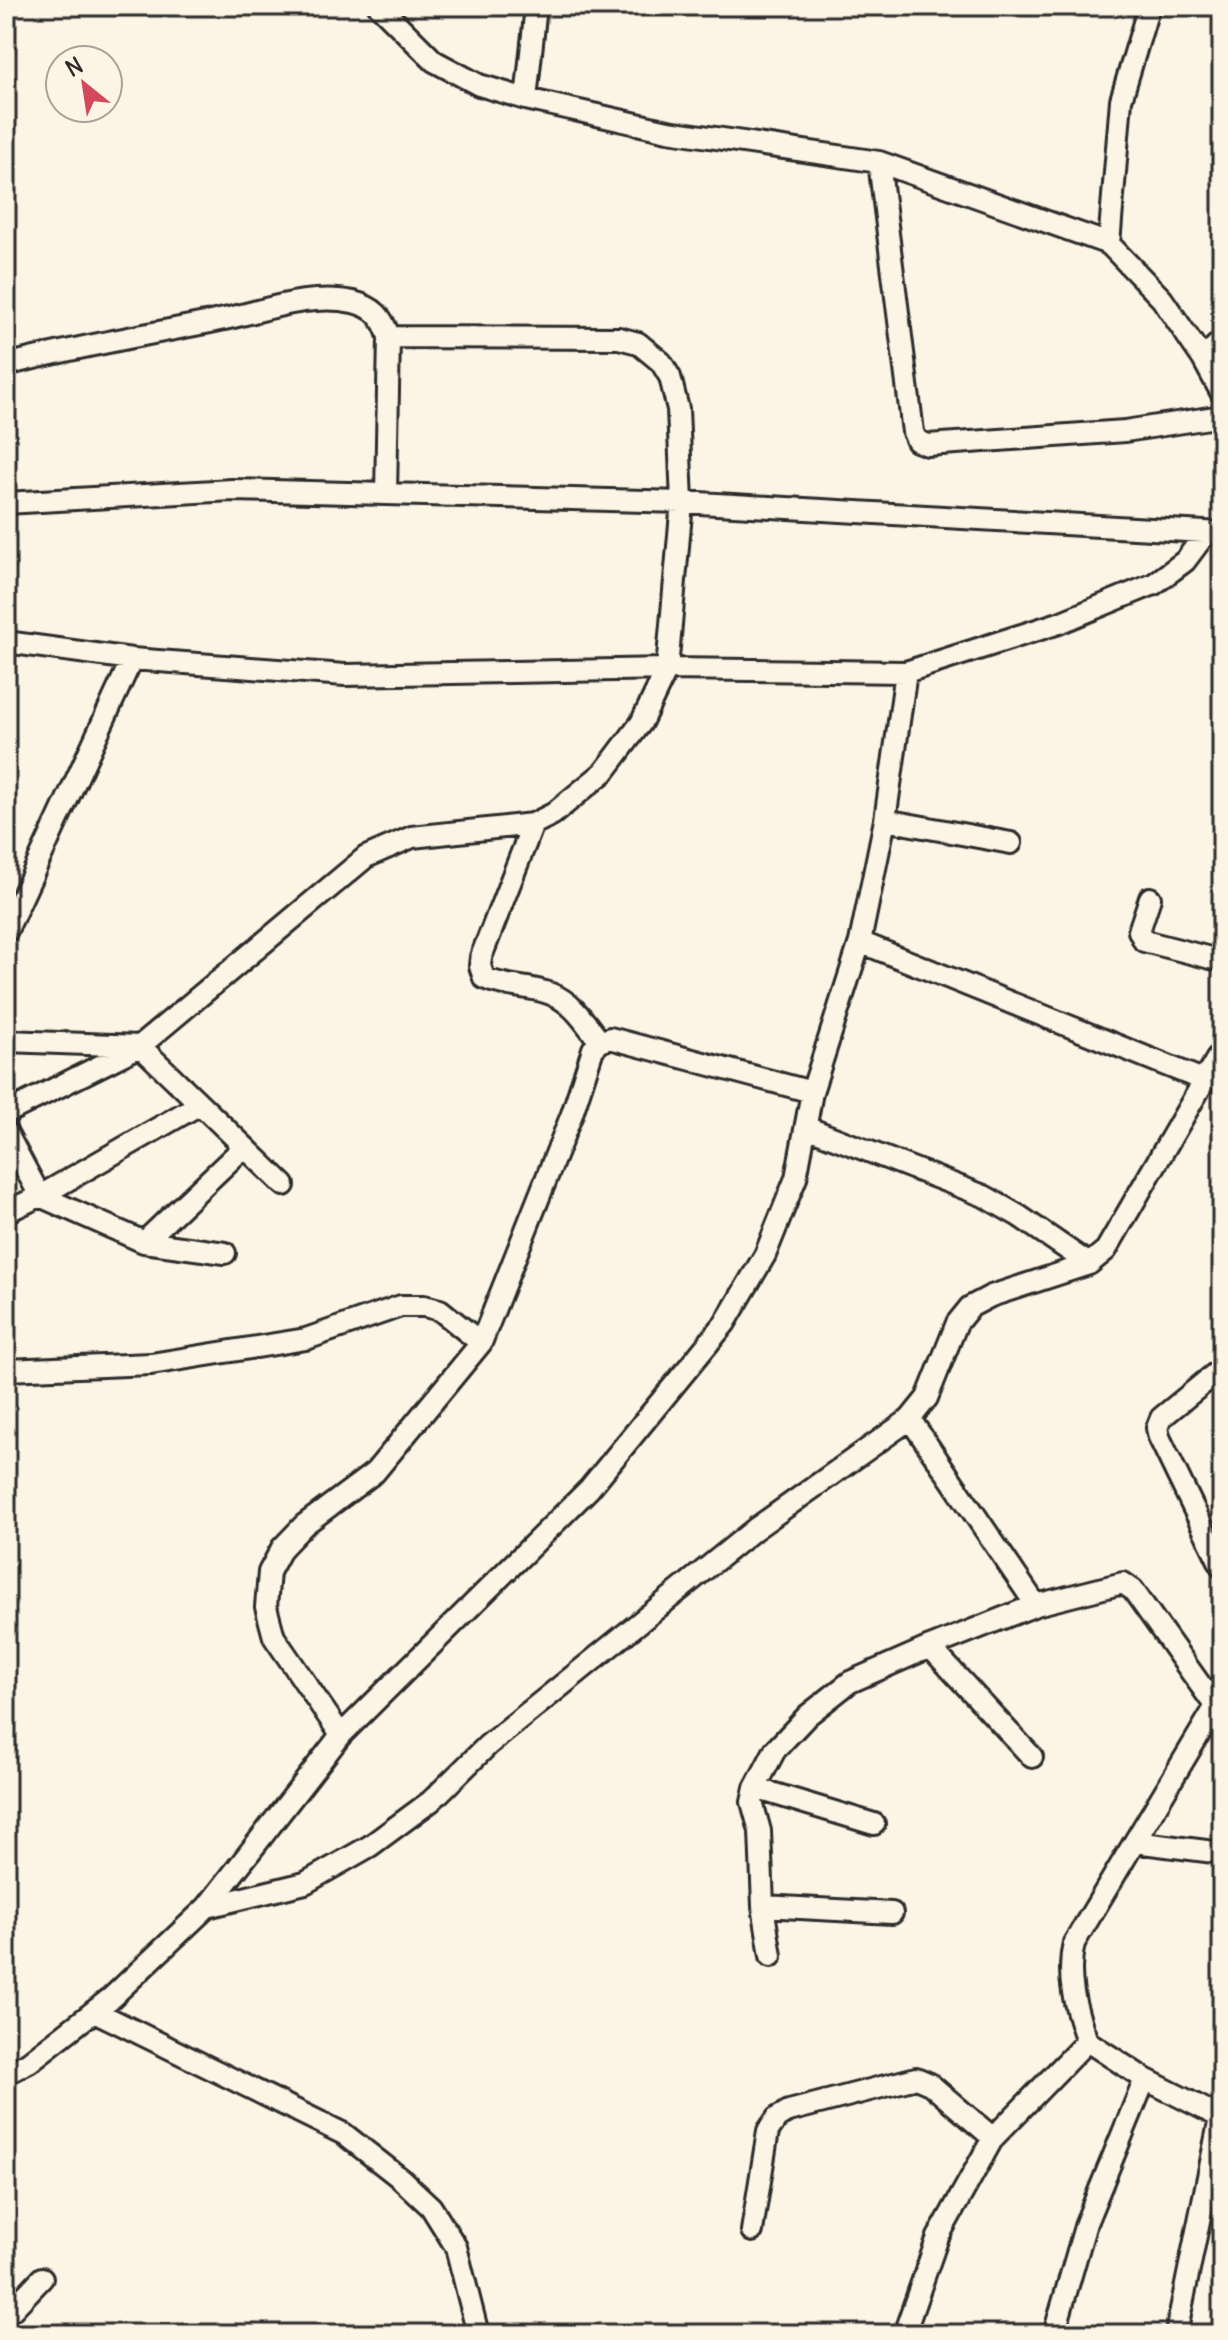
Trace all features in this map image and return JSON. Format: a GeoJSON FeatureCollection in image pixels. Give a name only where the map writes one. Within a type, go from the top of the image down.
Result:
{"type":"FeatureCollection","features":[{"type":"Feature","properties":{"kind":"street"},"geometry":{"type":"LineString","coordinates":[[379,6],[434,61],[479,85],[526,99],[668,131],[879,162],[1109,244],[1162,299],[1203,359],[1222,394]]}},
{"type":"Feature","properties":{"kind":"street"},"geometry":{"type":"LineString","coordinates":[[526,99],[536,6]]}},
{"type":"Feature","properties":{"kind":"street"},"geometry":{"type":"LineString","coordinates":[[1109,244],[1121,100],[1149,6]]}},
{"type":"Feature","properties":{"kind":"street"},"geometry":{"type":"LineString","coordinates":[[879,162],[913,432],[917,441],[928,445],[1125,431],[1222,416]]}},
{"type":"Feature","properties":{"kind":"street"},"geometry":{"type":"LineString","coordinates":[[6,365],[71,348],[217,321],[313,299],[350,301],[369,307],[379,314],[389,337],[386,494]]}},
{"type":"Feature","properties":{"kind":"street"},"geometry":{"type":"LineString","coordinates":[[6,1113],[140,1046],[366,857],[412,837],[533,824],[553,814],[604,772],[641,723],[667,669],[682,502],[678,409],[670,377],[661,362],[638,343],[619,338],[389,337]]}},
{"type":"Feature","properties":{"kind":"street"},"geometry":{"type":"LineString","coordinates":[[1203,359],[1222,340]]}},
{"type":"Feature","properties":{"kind":"street"},"geometry":{"type":"LineString","coordinates":[[6,503],[232,490],[682,502],[1214,533]]}},
{"type":"Feature","properties":{"kind":"street"},"geometry":{"type":"LineString","coordinates":[[6,642],[132,659],[345,675],[667,669],[906,672],[1059,623],[1154,584],[1185,561],[1214,533]]}},
{"type":"Feature","properties":{"kind":"street"},"geometry":{"type":"LineString","coordinates":[[6,932],[132,659]]}},
{"type":"Feature","properties":{"kind":"street"},"geometry":{"type":"LineString","coordinates":[[6,2074],[29,2062],[111,1998],[207,1907],[341,1735],[589,1489],[725,1323],[765,1255],[796,1178],[812,1092],[860,942],[885,820],[906,672]]}},
{"type":"Feature","properties":{"kind":"street"},"geometry":{"type":"LineString","coordinates":[[885,820],[1011,843]]}},
{"type":"Feature","properties":{"kind":"street"},"geometry":{"type":"LineString","coordinates":[[533,824],[480,966],[484,978],[494,983],[550,993],[564,1000],[600,1042]]}},
{"type":"Feature","properties":{"kind":"street"},"geometry":{"type":"LineString","coordinates":[[1150,898],[1139,931],[1144,941],[1222,961]]}},
{"type":"Feature","properties":{"kind":"street"},"geometry":{"type":"LineString","coordinates":[[860,942],[1203,1080]]}},
{"type":"Feature","properties":{"kind":"street"},"geometry":{"type":"LineString","coordinates":[[341,1735],[274,1637],[266,1607],[269,1572],[282,1548],[304,1525],[375,1472],[481,1343],[572,1114],[593,1049],[610,1038],[812,1092]]}},
{"type":"Feature","properties":{"kind":"street"},"geometry":{"type":"LineString","coordinates":[[6,1041],[140,1046],[284,1185]]}},
{"type":"Feature","properties":{"kind":"street"},"geometry":{"type":"LineString","coordinates":[[207,1907],[305,1883],[370,1846],[431,1801],[488,1745],[755,1529],[910,1419],[927,1398],[957,1323],[970,1307],[991,1296],[1089,1264],[1106,1250],[1222,1050]]}},
{"type":"Feature","properties":{"kind":"street"},"geometry":{"type":"LineString","coordinates":[[6,1212],[40,1196],[200,1104]]}},
{"type":"Feature","properties":{"kind":"street"},"geometry":{"type":"LineString","coordinates":[[806,1127],[984,1196],[1089,1264]]}},
{"type":"Feature","properties":{"kind":"street"},"geometry":{"type":"LineString","coordinates":[[6,1132],[40,1196],[144,1242],[225,1253]]}},
{"type":"Feature","properties":{"kind":"street"},"geometry":{"type":"LineString","coordinates":[[144,1242],[244,1147]]}},
{"type":"Feature","properties":{"kind":"street"},"geometry":{"type":"LineString","coordinates":[[6,1370],[151,1364],[306,1339],[401,1306],[440,1310],[481,1343]]}},
{"type":"Feature","properties":{"kind":"street"},"geometry":{"type":"LineString","coordinates":[[1222,1368],[1161,1418],[1157,1428],[1222,1567]]}},
{"type":"Feature","properties":{"kind":"street"},"geometry":{"type":"LineString","coordinates":[[910,1419],[1036,1605]]}},
{"type":"Feature","properties":{"kind":"street"},"geometry":{"type":"LineString","coordinates":[[771,1956],[763,1906],[760,1831],[752,1802],[755,1788],[775,1750],[808,1715],[850,1682],[930,1647],[1036,1605],[1112,1584],[1129,1585],[1219,1701],[1074,1943],[1069,1963],[1076,2012],[1087,2041],[1145,2079],[1221,2118],[1176,2334]]}},
{"type":"Feature","properties":{"kind":"street"},"geometry":{"type":"LineString","coordinates":[[930,1647],[1032,1757]]}},
{"type":"Feature","properties":{"kind":"street"},"geometry":{"type":"LineString","coordinates":[[755,1788],[874,1824]]}},
{"type":"Feature","properties":{"kind":"street"},"geometry":{"type":"LineString","coordinates":[[1135,1842],[1222,1853]]}},
{"type":"Feature","properties":{"kind":"street"},"geometry":{"type":"LineString","coordinates":[[763,1906],[892,1913]]}},
{"type":"Feature","properties":{"kind":"street"},"geometry":{"type":"LineString","coordinates":[[94,2011],[344,2134],[400,2178],[431,2207],[456,2247],[478,2334]]}},
{"type":"Feature","properties":{"kind":"street"},"geometry":{"type":"LineString","coordinates":[[904,2334],[938,2237],[993,2138],[1087,2041]]}},
{"type":"Feature","properties":{"kind":"street"},"geometry":{"type":"LineString","coordinates":[[752,2231],[768,2131],[777,2118],[789,2111],[916,2078],[930,2084],[993,2138]]}},
{"type":"Feature","properties":{"kind":"street"},"geometry":{"type":"LineString","coordinates":[[1054,2334],[1086,2223],[1145,2079]]}},
{"type":"Feature","properties":{"kind":"street"},"geometry":{"type":"LineString","coordinates":[[6,2316],[42,2278]]}}]}
